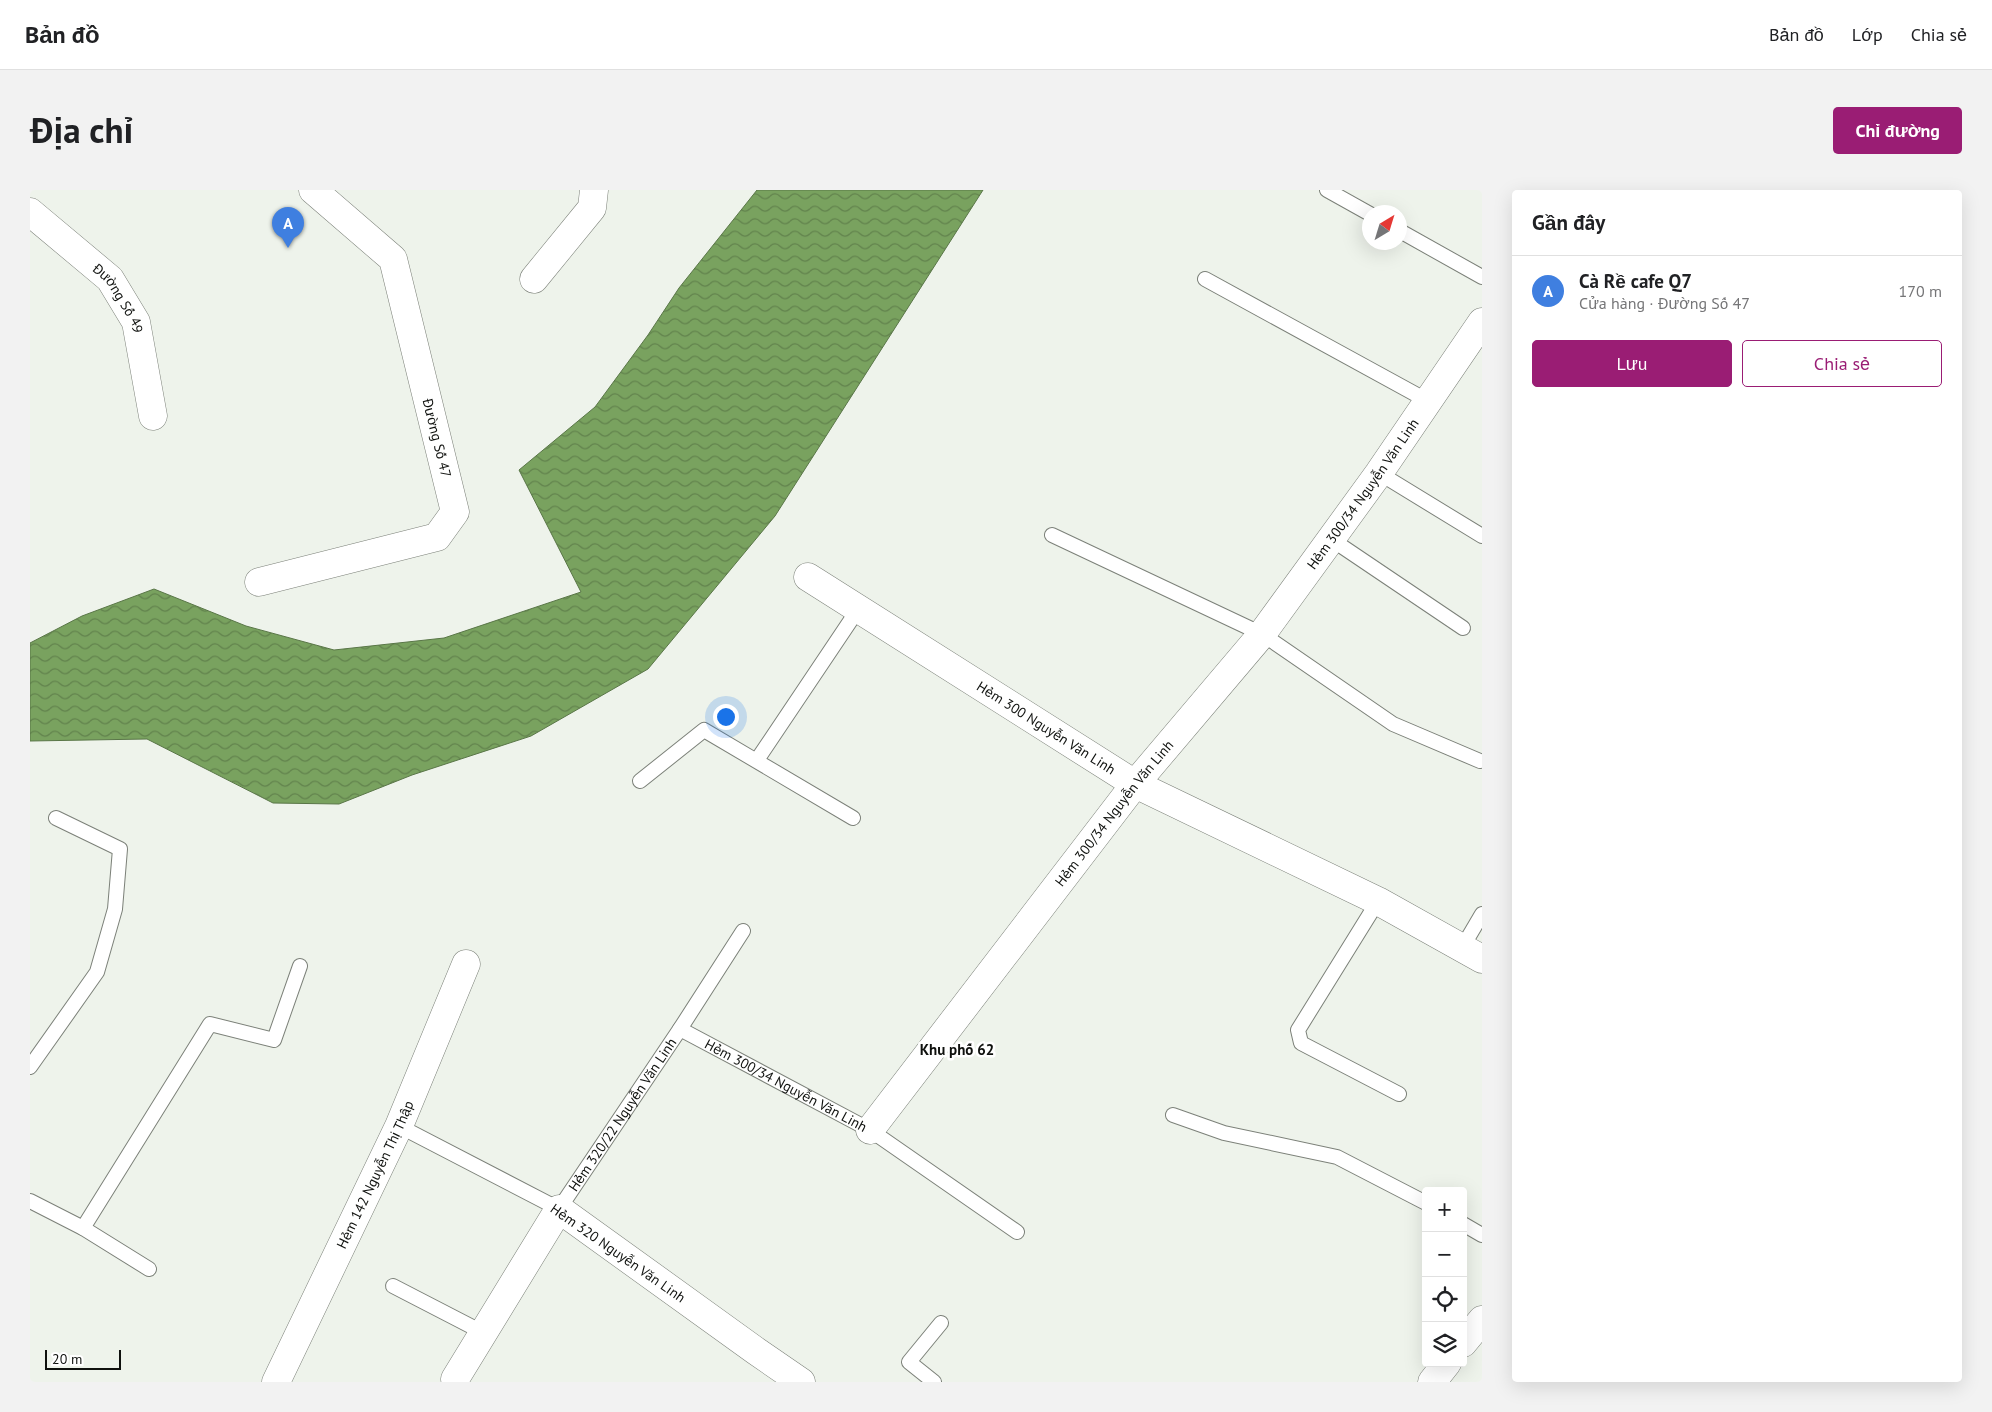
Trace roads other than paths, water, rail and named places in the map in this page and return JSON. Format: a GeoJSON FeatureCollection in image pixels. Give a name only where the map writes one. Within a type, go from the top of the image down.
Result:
{"type":"FeatureCollection","features":[{"type":"Feature","properties":{"kind":"street","name":"Đường Số 47"},"geometry":{"type":"LineString","coordinates":[[259,582],[437,538],[455,512],[392,259],[313,190]]}},
{"type":"Feature","properties":{"kind":"street"},"geometry":{"type":"LineString","coordinates":[[534,279],[592,208],[594,190]]}},
{"type":"Feature","properties":{"kind":"street","name":"Đường Số 49"},"geometry":{"type":"LineString","coordinates":[[30,212],[110,279],[136,322],[153,416]]}},
{"type":"Feature","properties":{"kind":"street","name":"Hẻm 300/34 Nguyễn Văn Linh"},"geometry":{"type":"LineString","coordinates":[[870,1130],[1135,784],[1262,634],[1379,473],[1482,322]]}},
{"type":"Feature","properties":{"kind":"street","name":"Hẻm 300 Nguyễn Văn Linh"},"geometry":{"type":"LineString","coordinates":[[808,577],[1135,784],[1378,902],[1472,953]]}},
{"type":"Feature","properties":{"kind":"street","name":"Hẻm 142 Nguyễn Thị Thập"},"geometry":{"type":"LineString","coordinates":[[276,1382],[399,1126],[466,964]]}},
{"type":"Feature","properties":{"kind":"street","name":"Hẻm 320/22 Nguyễn Văn Linh"},"geometry":{"type":"LineString","coordinates":[[455,1379],[559,1209]]}},
{"type":"Feature","properties":{"kind":"street","name":"Hẻm 320 Nguyễn Văn Linh"},"geometry":{"type":"LineString","coordinates":[[559,1209],[748,1346],[802,1382]]}},
{"type":"Feature","properties":{"kind":"street"},"geometry":{"type":"LineString","coordinates":[[1467,1338],[1482,1320]]}},
{"type":"Feature","properties":{"kind":"street"},"geometry":{"type":"LineString","coordinates":[[1432,1382],[1444,1367]]}},
{"type":"Feature","properties":{"kind":"lane"},"geometry":{"type":"LineString","coordinates":[[1327,190],[1362,210]]}},
{"type":"Feature","properties":{"kind":"lane"},"geometry":{"type":"LineString","coordinates":[[1407,235],[1482,277]]}},
{"type":"Feature","properties":{"kind":"lane"},"geometry":{"type":"LineString","coordinates":[[1206,279],[1428,401]]}},
{"type":"Feature","properties":{"kind":"lane"},"geometry":{"type":"LineString","coordinates":[[1379,473],[1482,536]]}},
{"type":"Feature","properties":{"kind":"lane"},"geometry":{"type":"LineString","coordinates":[[1052,535],[1262,634],[1393,724],[1480,761]]}},
{"type":"Feature","properties":{"kind":"lane"},"geometry":{"type":"LineString","coordinates":[[1330,539],[1463,628]]}},
{"type":"Feature","properties":{"kind":"lane"},"geometry":{"type":"LineString","coordinates":[[758,760],[859,608]]}},
{"type":"Feature","properties":{"kind":"lane"},"geometry":{"type":"LineString","coordinates":[[640,781],[704,730],[758,760],[853,818]]}},
{"type":"Feature","properties":{"kind":"lane"},"geometry":{"type":"LineString","coordinates":[[30,1067],[97,972],[115,909],[120,849],[56,818]]}},
{"type":"Feature","properties":{"kind":"lane"},"geometry":{"type":"LineString","coordinates":[[1378,902],[1298,1030],[1301,1043],[1399,1094]]}},
{"type":"Feature","properties":{"kind":"lane"},"geometry":{"type":"LineString","coordinates":[[1472,953],[1482,914]]}},
{"type":"Feature","properties":{"kind":"lane","name":"Hẻm 320/22 Nguyễn Văn Linh"},"geometry":{"type":"LineString","coordinates":[[559,1209],[680,1029],[743,931]]}},
{"type":"Feature","properties":{"kind":"lane"},"geometry":{"type":"LineString","coordinates":[[83,1228],[210,1024],[274,1040],[300,966]]}},
{"type":"Feature","properties":{"kind":"lane","name":"Hẻm 300/34 Nguyễn Văn Linh"},"geometry":{"type":"LineString","coordinates":[[680,1029],[870,1130]]}},
{"type":"Feature","properties":{"kind":"lane"},"geometry":{"type":"LineString","coordinates":[[1173,1115],[1224,1133],[1337,1157],[1422,1201]]}},
{"type":"Feature","properties":{"kind":"lane","name":"Hẻm 320 Nguyễn Văn Linh"},"geometry":{"type":"LineString","coordinates":[[399,1126],[559,1209]]}},
{"type":"Feature","properties":{"kind":"lane"},"geometry":{"type":"LineString","coordinates":[[870,1130],[1017,1232]]}},
{"type":"Feature","properties":{"kind":"lane"},"geometry":{"type":"LineString","coordinates":[[30,1201],[83,1228],[149,1268]]}},
{"type":"Feature","properties":{"kind":"lane"},"geometry":{"type":"LineString","coordinates":[[1467,1226],[1482,1235]]}},
{"type":"Feature","properties":{"kind":"lane"},"geometry":{"type":"LineString","coordinates":[[393,1286],[484,1333]]}},
{"type":"Feature","properties":{"kind":"lane"},"geometry":{"type":"LineString","coordinates":[[934,1382],[909,1362],[941,1323]]}},
{"type":"Feature","properties":{"kind":"water"},"geometry":{"type":"Polygon","coordinates":[[[757,190],[983,190],[775,516],[648,669],[531,736],[412,775],[339,804],[273,803],[147,739],[30,741],[30,643],[82,616],[154,589],[246,626],[334,650],[444,638],[581,592],[519,470],[595,407],[648,335],[679,288],[757,190]]]}},
{"type":"Feature","properties":{"kind":"place","name":"Cà Rề cafe Q7"},"geometry":{"type":"Point","coordinates":[288,248]}},
{"type":"Feature","properties":{"kind":"district","name":"Khu phố 62"},"geometry":{"type":"Point","coordinates":[957,1050]}}]}
